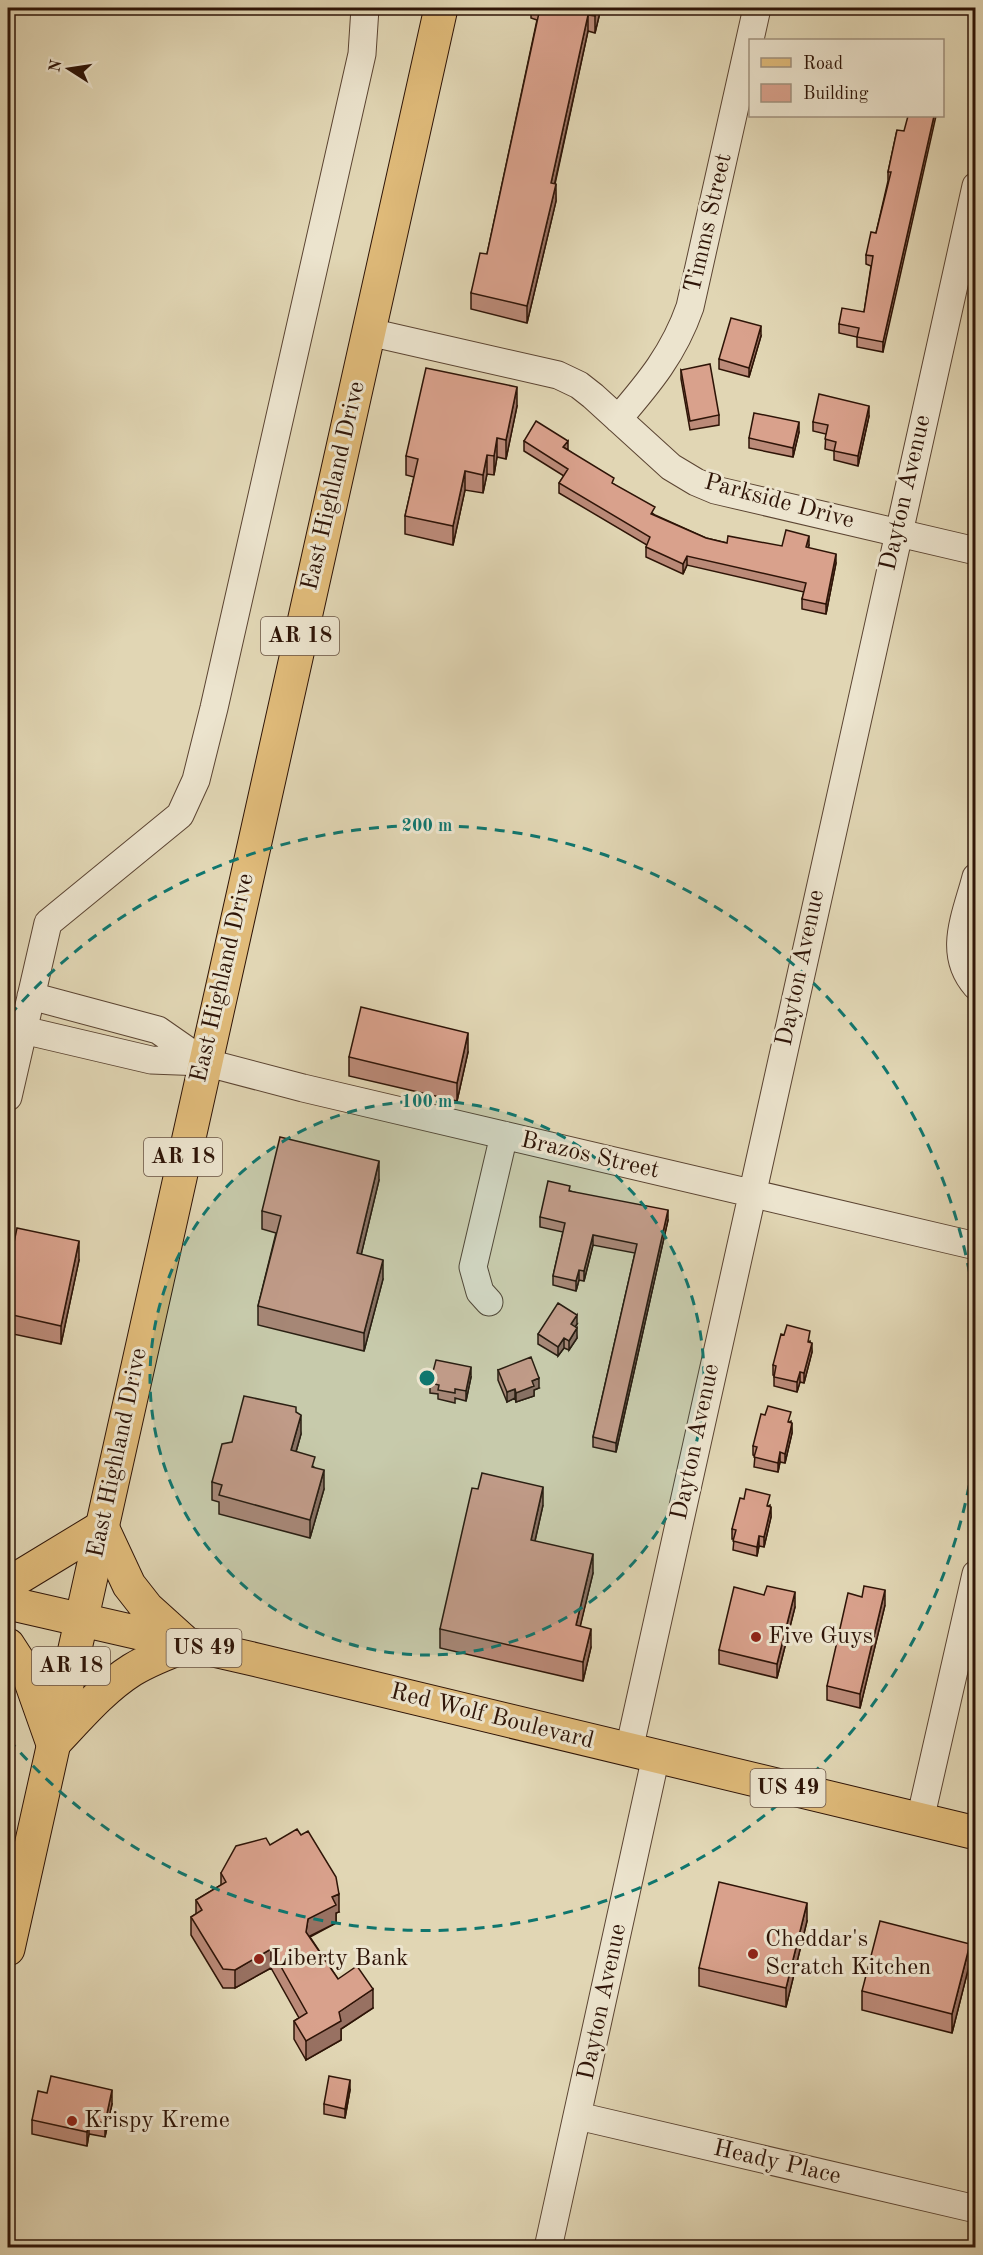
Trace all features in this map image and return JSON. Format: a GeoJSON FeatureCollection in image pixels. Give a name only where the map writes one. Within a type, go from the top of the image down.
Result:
{"type":"FeatureCollection","features":[{"type":"Feature","properties":{"kind":"main road","name":"East Highland Drive"},"geometry":{"type":"LineString","coordinates":[[8,1949],[204,1062],[441,8]]}},
{"type":"Feature","properties":{"kind":"main road"},"geometry":{"type":"LineString","coordinates":[[8,1582],[55,1557],[102,1527],[129,1585],[147,1608],[188,1645],[150,1660],[130,1671],[102,1693],[53,1744],[30,1679],[8,1645]]}},
{"type":"Feature","properties":{"kind":"main road","name":"Red Wolf Boulevard"},"geometry":{"type":"LineString","coordinates":[[8,1603],[975,1833]]}},
{"type":"Feature","properties":{"kind":"street"},"geometry":{"type":"LineString","coordinates":[[8,1097],[48,923],[180,815],[196,780],[362,54],[365,8]]}},
{"type":"Feature","properties":{"kind":"street","name":"Timms Street"},"geometry":{"type":"LineString","coordinates":[[750,39],[757,8]]}},
{"type":"Feature","properties":{"kind":"street","name":"Timms Street"},"geometry":{"type":"LineString","coordinates":[[618,418],[666,361],[687,316],[749,43]]}},
{"type":"Feature","properties":{"kind":"street","name":"Dayton Avenue"},"geometry":{"type":"LineString","coordinates":[[548,2247],[578,2116],[643,1753],[751,1194],[975,186]]}},
{"type":"Feature","properties":{"kind":"street","name":"Parkside Drive"},"geometry":{"type":"LineString","coordinates":[[369,332],[558,375],[579,385],[671,467],[715,490],[975,550]]}},
{"type":"Feature","properties":{"kind":"street"},"geometry":{"type":"LineString","coordinates":[[975,878],[960,944],[960,955],[965,974],[975,986]]}},
{"type":"Feature","properties":{"kind":"street"},"geometry":{"type":"LineString","coordinates":[[31,996],[158,1030],[204,1062]]}},
{"type":"Feature","properties":{"kind":"street"},"geometry":{"type":"LineString","coordinates":[[23,1030],[151,1060],[204,1062]]}},
{"type":"Feature","properties":{"kind":"street","name":"Brazos Street"},"geometry":{"type":"LineString","coordinates":[[204,1062],[303,1088],[975,1246]]}},
{"type":"Feature","properties":{"kind":"street"},"geometry":{"type":"LineString","coordinates":[[489,1302],[480,1292],[473,1267],[504,1135]]}},
{"type":"Feature","properties":{"kind":"street"},"geometry":{"type":"LineString","coordinates":[[920,1820],[975,1574]]}},
{"type":"Feature","properties":{"kind":"street","name":"Heady Place"},"geometry":{"type":"LineString","coordinates":[[578,2116],[975,2209]]}},
{"type":"Feature","properties":{"kind":"building"},"geometry":{"type":"Polygon","coordinates":[[[540,8],[597,8],[595,16],[588,15],[551,183],[556,184],[527,306],[471,293],[480,253],[487,254],[540,8]]]}},
{"type":"Feature","properties":{"kind":"building"},"geometry":{"type":"Polygon","coordinates":[[[908,117],[934,117],[883,342],[857,337],[859,328],[839,324],[842,308],[864,312],[873,256],[866,255],[871,232],[876,233],[891,172],[888,172],[897,130],[904,131],[908,117]]]}},
{"type":"Feature","properties":{"kind":"building"},"geometry":{"type":"Polygon","coordinates":[[[731,318],[761,326],[749,368],[719,359],[731,318]]]}},
{"type":"Feature","properties":{"kind":"building"},"geometry":{"type":"Polygon","coordinates":[[[710,364],[719,415],[690,421],[681,370],[710,364]]]}},
{"type":"Feature","properties":{"kind":"building"},"geometry":{"type":"Polygon","coordinates":[[[426,368],[517,387],[506,440],[497,438],[494,456],[487,455],[483,475],[465,471],[453,526],[405,516],[418,459],[406,456],[426,368]]]}},
{"type":"Feature","properties":{"kind":"building"},"geometry":{"type":"Polygon","coordinates":[[[819,394],[869,406],[858,456],[834,451],[836,442],[825,439],[828,425],[813,422],[819,394]]]}},
{"type":"Feature","properties":{"kind":"building"},"geometry":{"type":"Polygon","coordinates":[[[754,413],[799,422],[793,448],[749,438],[754,413]]]}},
{"type":"Feature","properties":{"kind":"building"},"geometry":{"type":"Polygon","coordinates":[[[536,421],[568,441],[563,447],[614,478],[612,483],[655,507],[651,514],[706,538],[727,543],[728,536],[782,546],[786,530],[809,536],[806,547],[836,554],[826,604],[802,599],[806,583],[687,556],[683,564],[646,547],[650,537],[559,483],[568,469],[524,441],[536,421]]]}},
{"type":"Feature","properties":{"kind":"building"},"geometry":{"type":"Polygon","coordinates":[[[361,1007],[468,1033],[457,1083],[349,1057],[361,1007]]]}},
{"type":"Feature","properties":{"kind":"building"},"geometry":{"type":"Polygon","coordinates":[[[280,1137],[379,1161],[357,1253],[383,1260],[364,1333],[258,1306],[281,1216],[262,1211],[280,1137]]]}},
{"type":"Feature","properties":{"kind":"building"},"geometry":{"type":"Polygon","coordinates":[[[548,1181],[570,1186],[569,1191],[668,1210],[616,1443],[593,1437],[637,1244],[593,1235],[584,1271],[579,1270],[576,1281],[553,1276],[565,1223],[540,1217],[548,1181]]]}},
{"type":"Feature","properties":{"kind":"building"},"geometry":{"type":"Polygon","coordinates":[[[17,1228],[79,1241],[61,1326],[8,1314],[8,1271],[17,1228]]]}},
{"type":"Feature","properties":{"kind":"building"},"geometry":{"type":"Polygon","coordinates":[[[558,1303],[577,1315],[571,1324],[577,1328],[569,1341],[564,1338],[558,1347],[538,1334],[558,1303]]]}},
{"type":"Feature","properties":{"kind":"building"},"geometry":{"type":"Polygon","coordinates":[[[787,1325],[810,1331],[808,1342],[812,1343],[804,1373],[800,1372],[797,1382],[774,1377],[776,1366],[773,1365],[781,1334],[784,1335],[787,1325]]]}},
{"type":"Feature","properties":{"kind":"building"},"geometry":{"type":"Polygon","coordinates":[[[531,1357],[539,1378],[532,1381],[534,1386],[516,1393],[515,1389],[507,1392],[498,1370],[531,1357]]]}},
{"type":"Feature","properties":{"kind":"building"},"geometry":{"type":"Polygon","coordinates":[[[436,1360],[471,1367],[466,1391],[455,1389],[455,1393],[438,1390],[439,1385],[430,1383],[436,1360]]]}},
{"type":"Feature","properties":{"kind":"building"},"geometry":{"type":"Polygon","coordinates":[[[244,1396],[296,1407],[296,1412],[301,1415],[291,1450],[315,1457],[312,1467],[324,1470],[310,1520],[219,1495],[222,1485],[212,1482],[222,1444],[232,1442],[244,1396]]]}},
{"type":"Feature","properties":{"kind":"building"},"geometry":{"type":"Polygon","coordinates":[[[768,1406],[791,1412],[788,1422],[792,1423],[785,1454],[780,1452],[778,1463],[754,1457],[757,1447],[753,1446],[761,1414],[765,1415],[768,1406]]]}},
{"type":"Feature","properties":{"kind":"building"},"geometry":{"type":"Polygon","coordinates":[[[482,1473],[543,1487],[531,1540],[593,1554],[576,1625],[591,1629],[583,1662],[440,1629],[472,1488],[478,1489],[482,1473]]]}},
{"type":"Feature","properties":{"kind":"building"},"geometry":{"type":"Polygon","coordinates":[[[746,1489],[770,1495],[767,1506],[771,1507],[764,1537],[759,1536],[757,1547],[733,1541],[736,1530],[732,1529],[740,1498],[744,1499],[746,1489]]]}},
{"type":"Feature","properties":{"kind":"building","name":"Five Guys"},"geometry":{"type":"Polygon","coordinates":[[[767,1586],[795,1592],[777,1664],[719,1650],[734,1587],[764,1595],[767,1586]]]}},
{"type":"Feature","properties":{"kind":"building"},"geometry":{"type":"Polygon","coordinates":[[[864,1586],[885,1590],[860,1694],[827,1686],[848,1593],[862,1597],[864,1586]]]}},
{"type":"Feature","properties":{"kind":"building","name":"Liberty Bank"},"geometry":{"type":"Polygon","coordinates":[[[297,1829],[301,1835],[308,1831],[336,1877],[339,1894],[332,1897],[336,1905],[308,1919],[306,1932],[338,1979],[357,1966],[373,1989],[339,2012],[341,2021],[306,2041],[294,2021],[307,2013],[271,1949],[235,1970],[223,1969],[191,1917],[202,1910],[196,1900],[226,1882],[221,1873],[236,1846],[266,1838],[270,1845],[297,1829]]]}},
{"type":"Feature","properties":{"kind":"building","name":"Cheddar's Scratch Kitchen"},"geometry":{"type":"Polygon","coordinates":[[[719,1882],[807,1903],[786,1988],[699,1968],[719,1882]]]}},
{"type":"Feature","properties":{"kind":"building"},"geometry":{"type":"Polygon","coordinates":[[[880,1921],[970,1944],[952,2014],[862,1991],[880,1921]]]}},
{"type":"Feature","properties":{"kind":"building","name":"Krispy Kreme"},"geometry":{"type":"Polygon","coordinates":[[[51,2076],[112,2090],[105,2123],[89,2120],[87,2132],[32,2120],[38,2091],[47,2093],[51,2076]]]}},
{"type":"Feature","properties":{"kind":"building"},"geometry":{"type":"Polygon","coordinates":[[[329,2076],[350,2080],[345,2109],[324,2104],[329,2076]]]}},
{"type":"Feature","properties":{"kind":"place","name":"Five Guys"},"geometry":{"type":"Point","coordinates":[756,1637]}},
{"type":"Feature","properties":{"kind":"place","name":"Cheddar's Scratch Kitchen"},"geometry":{"type":"Point","coordinates":[753,1954]}},
{"type":"Feature","properties":{"kind":"place","name":"Liberty Bank"},"geometry":{"type":"Point","coordinates":[259,1959]}},
{"type":"Feature","properties":{"kind":"place","name":"Krispy Kreme"},"geometry":{"type":"Point","coordinates":[72,2121]}}]}
